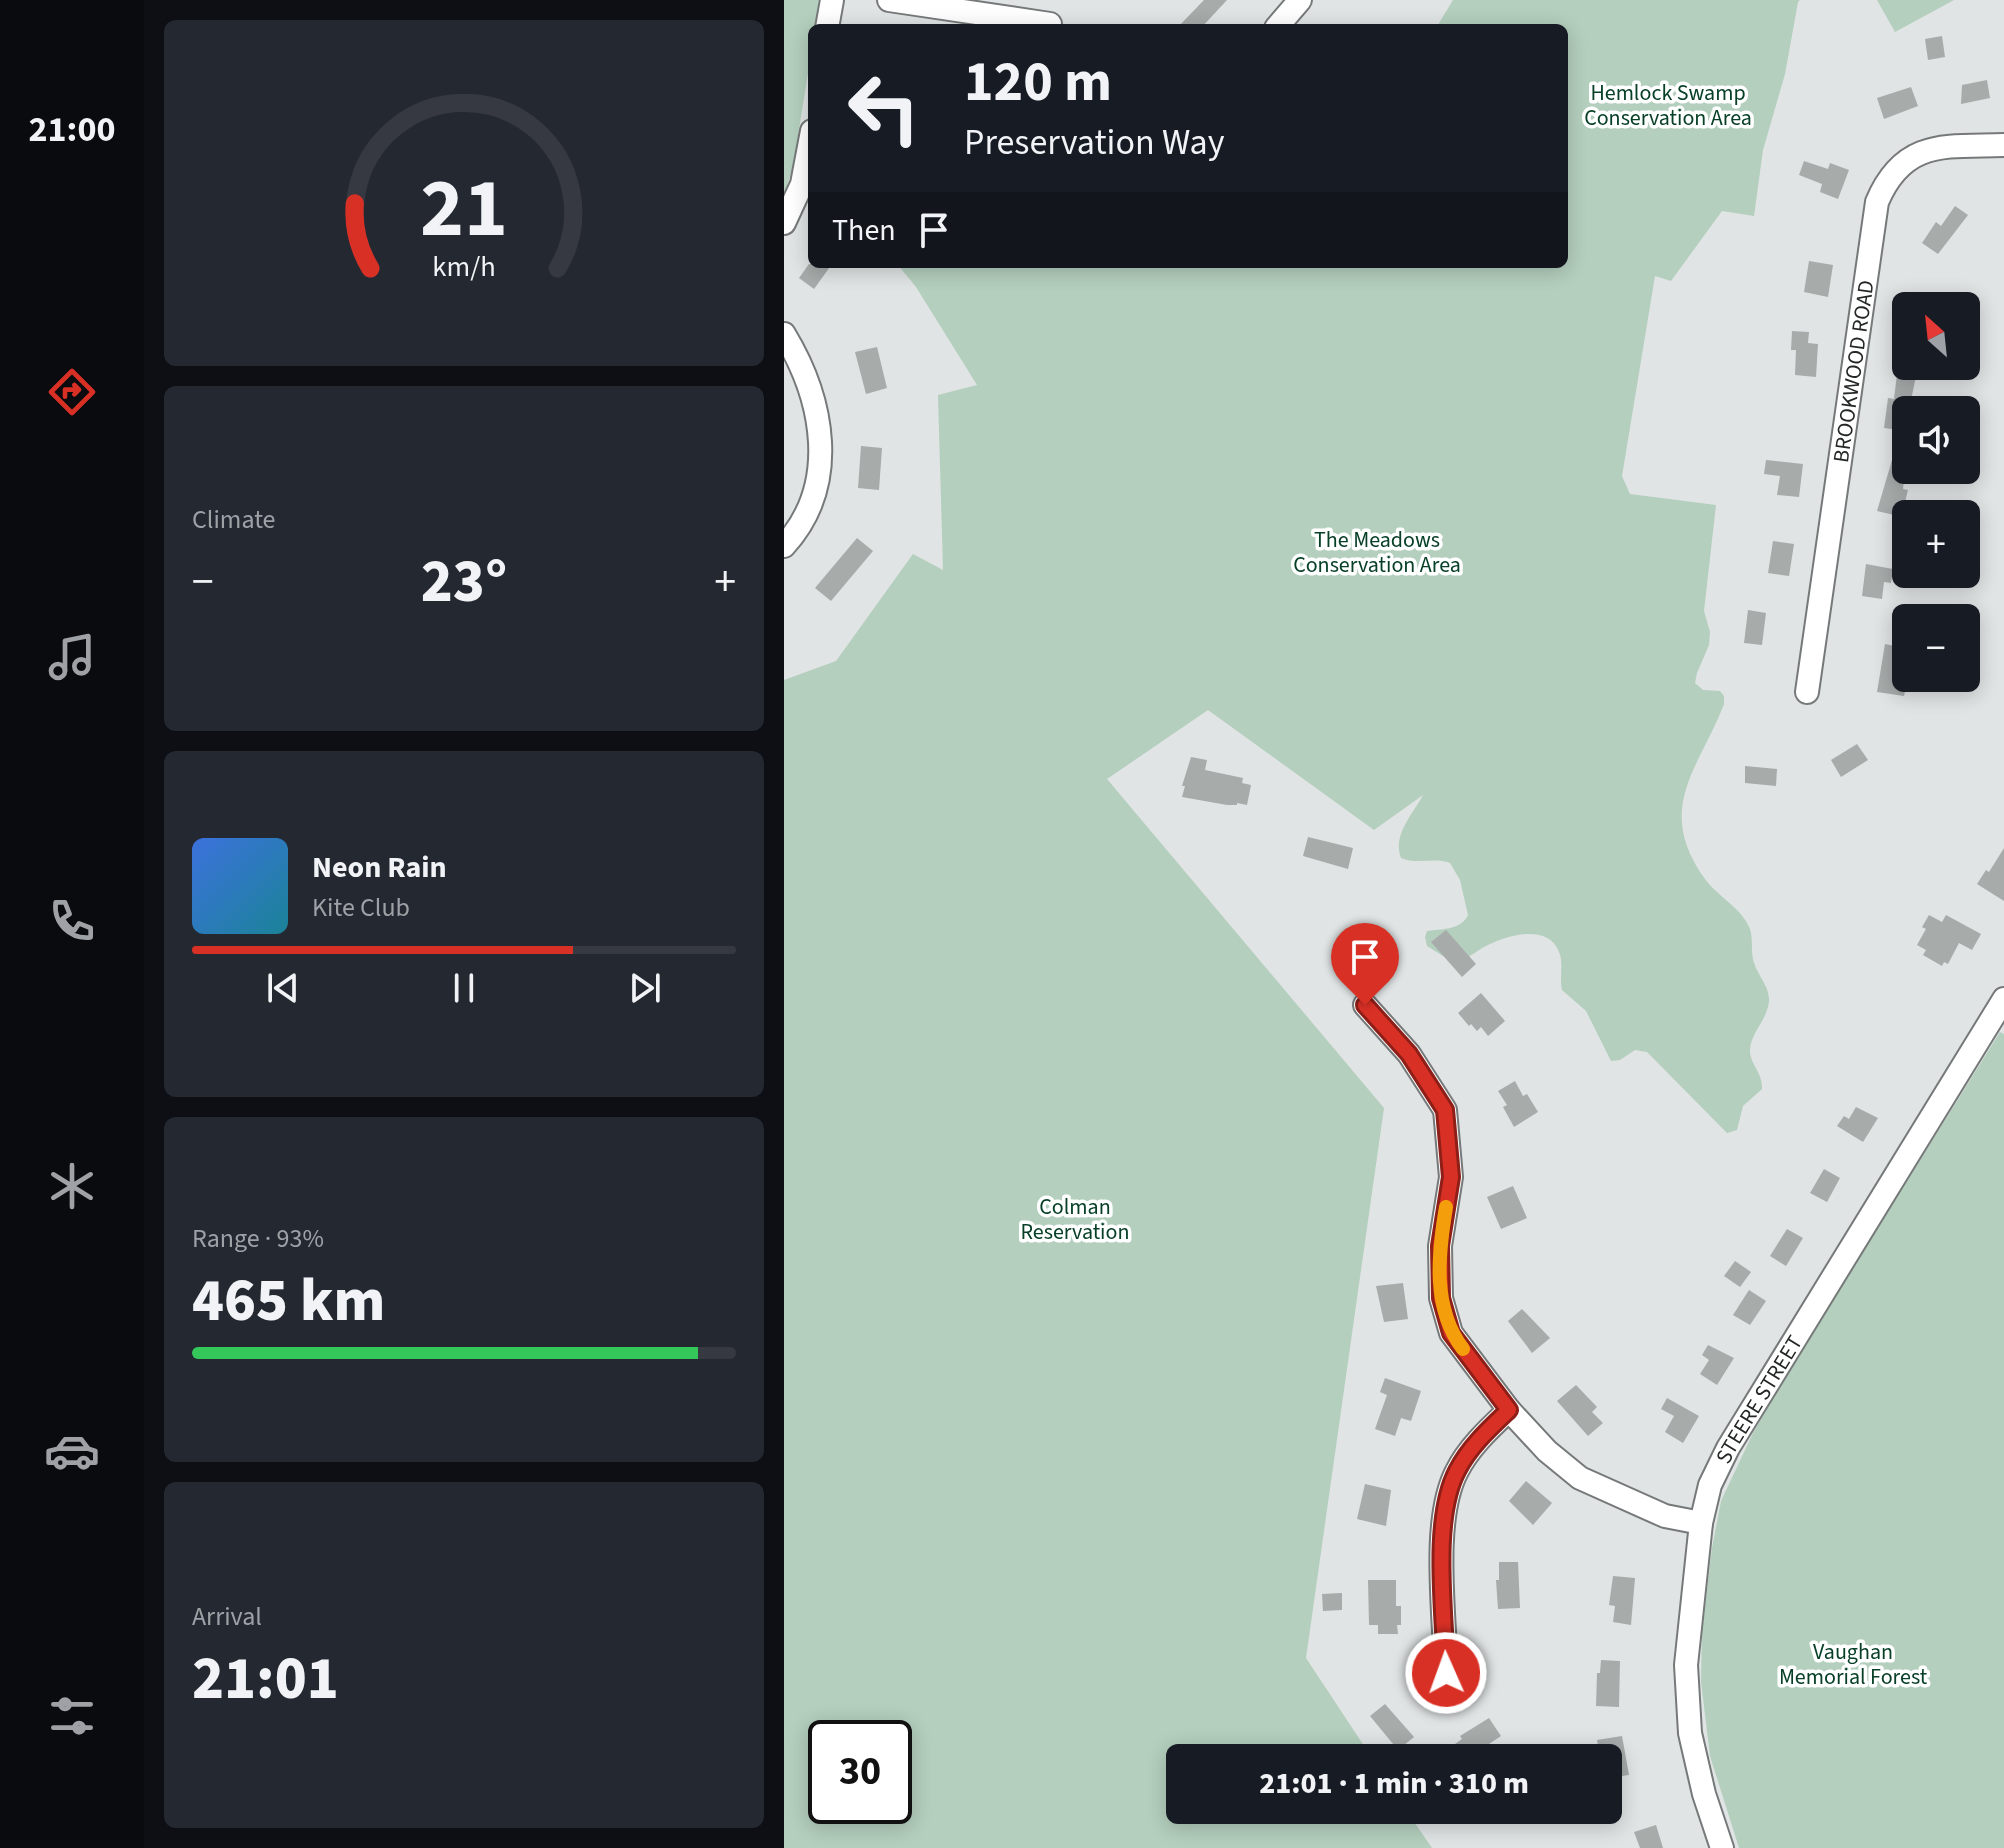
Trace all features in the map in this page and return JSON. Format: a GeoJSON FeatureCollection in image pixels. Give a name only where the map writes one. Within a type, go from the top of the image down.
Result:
{"type":"FeatureCollection","features":[{"type":"Feature","properties":{"kind":"street"},"geometry":{"type":"LineString","coordinates":[[828,24],[832,0]]}},
{"type":"Feature","properties":{"kind":"street"},"geometry":{"type":"LineString","coordinates":[[889,0],[1050,24]]}},
{"type":"Feature","properties":{"kind":"street"},"geometry":{"type":"LineString","coordinates":[[1279,24],[1300,0]]}},
{"type":"Feature","properties":{"kind":"street","name":"BROOKWOOD ROAD"},"geometry":{"type":"LineString","coordinates":[[1807,692],[1877,202],[1896,171],[1925,151],[1951,145],[2004,145]]}},
{"type":"Feature","properties":{"kind":"street"},"geometry":{"type":"LineString","coordinates":[[784,223],[802,184],[808,152]]}},
{"type":"Feature","properties":{"kind":"street"},"geometry":{"type":"LineString","coordinates":[[784,334],[818,419],[821,467],[813,498],[799,527],[784,546]]}},
{"type":"Feature","properties":{"kind":"street","name":"STEERE STREET"},"geometry":{"type":"LineString","coordinates":[[1722,1848],[1704,1794],[1690,1733],[1686,1665],[1696,1554],[1710,1485],[1728,1448],[2004,999]]}},
{"type":"Feature","properties":{"kind":"street"},"geometry":{"type":"LineString","coordinates":[[1365,1005],[1409,1054],[1445,1110],[1451,1177],[1440,1246],[1441,1298],[1451,1333],[1509,1410],[1547,1451],[1580,1478],[1665,1516],[1701,1523]]}},
{"type":"Feature","properties":{"kind":"street"},"geometry":{"type":"LineString","coordinates":[[1446,1673],[1445,1503],[1457,1470],[1484,1433],[1509,1410]]}},
{"type":"Feature","properties":{"kind":"green space"},"geometry":{"type":"Polygon","coordinates":[[[784,0],[819,0],[816,24],[808,24],[808,73],[793,167],[784,195],[784,0]]]}},
{"type":"Feature","properties":{"kind":"green space"},"geometry":{"type":"Polygon","coordinates":[[[1453,0],[1800,0],[1785,74],[1763,150],[1754,216],[1722,211],[1671,281],[1655,276],[1622,476],[1630,494],[1716,505],[1704,611],[1710,632],[1709,645],[1695,683],[1703,690],[1720,691],[1724,704],[1686,789],[1682,810],[1683,831],[1690,854],[1705,879],[1741,915],[1750,929],[1753,959],[1769,996],[1767,1010],[1750,1049],[1762,1089],[1743,1106],[1737,1130],[1727,1133],[1647,1052],[1635,1050],[1620,1060],[1611,1061],[1586,1011],[1562,990],[1559,952],[1546,937],[1516,935],[1463,959],[1443,956],[1427,946],[1427,931],[1456,926],[1468,915],[1460,880],[1450,863],[1401,858],[1401,833],[1423,795],[1374,830],[1208,710],[1107,779],[1384,1108],[1306,1658],[1363,1744],[1166,1744],[1166,1824],[1416,1824],[1432,1848],[784,1848],[784,680],[836,661],[913,554],[943,570],[938,395],[977,385],[916,287],[900,268],[1568,268],[1568,24],[1438,24],[1453,0]]]}},
{"type":"Feature","properties":{"kind":"green space"},"geometry":{"type":"Polygon","coordinates":[[[1877,0],[1954,0],[1895,32],[1877,0]]]}},
{"type":"Feature","properties":{"kind":"green space","name":"Vaughan Memorial Forest"},"geometry":{"type":"Polygon","coordinates":[[[2000,1032],[2004,1034],[2004,1848],[1739,1848],[1710,1756],[1701,1682],[1702,1631],[1721,1501],[1753,1433],[1801,1351],[2000,1032]]]}},
{"type":"Feature","properties":{"kind":"building"},"geometry":{"type":"Polygon","coordinates":[[[1204,0],[1227,0],[1205,24],[1181,24],[1204,0]]]}},
{"type":"Feature","properties":{"kind":"building"},"geometry":{"type":"Polygon","coordinates":[[[1942,36],[1945,57],[1928,60],[1925,39],[1942,36]]]}},
{"type":"Feature","properties":{"kind":"building"},"geometry":{"type":"Polygon","coordinates":[[[1987,80],[1990,98],[1961,104],[1962,85],[1987,80]]]}},
{"type":"Feature","properties":{"kind":"building"},"geometry":{"type":"Polygon","coordinates":[[[1911,87],[1918,106],[1884,119],[1877,98],[1911,87]]]}},
{"type":"Feature","properties":{"kind":"building"},"geometry":{"type":"Polygon","coordinates":[[[1804,161],[1828,169],[1830,163],[1849,170],[1838,199],[1820,192],[1822,184],[1799,175],[1804,161]]]}},
{"type":"Feature","properties":{"kind":"building"},"geometry":{"type":"Polygon","coordinates":[[[1955,206],[1968,215],[1938,254],[1922,243],[1936,222],[1941,226],[1955,206]]]}},
{"type":"Feature","properties":{"kind":"building"},"geometry":{"type":"Polygon","coordinates":[[[1809,261],[1833,265],[1828,297],[1804,292],[1809,261]]]}},
{"type":"Feature","properties":{"kind":"building"},"geometry":{"type":"Polygon","coordinates":[[[808,265],[808,268],[829,268],[814,289],[799,278],[808,265]]]}},
{"type":"Feature","properties":{"kind":"building"},"geometry":{"type":"Polygon","coordinates":[[[1792,331],[1809,332],[1808,343],[1818,344],[1816,377],[1795,375],[1796,350],[1791,350],[1792,331]]]}},
{"type":"Feature","properties":{"kind":"building"},"geometry":{"type":"Polygon","coordinates":[[[877,347],[887,388],[866,394],[855,352],[877,347]]]}},
{"type":"Feature","properties":{"kind":"building"},"geometry":{"type":"Polygon","coordinates":[[[1896,380],[1915,380],[1912,396],[1894,396],[1896,380]]]}},
{"type":"Feature","properties":{"kind":"building"},"geometry":{"type":"Polygon","coordinates":[[[1888,398],[1892,399],[1892,429],[1884,428],[1888,398]]]}},
{"type":"Feature","properties":{"kind":"building"},"geometry":{"type":"Polygon","coordinates":[[[861,446],[882,448],[879,490],[858,488],[861,446]]]}},
{"type":"Feature","properties":{"kind":"building"},"geometry":{"type":"Polygon","coordinates":[[[1766,460],[1803,464],[1799,497],[1777,495],[1780,476],[1764,474],[1766,460]]]}},
{"type":"Feature","properties":{"kind":"building"},"geometry":{"type":"Polygon","coordinates":[[[1892,460],[1892,484],[1904,484],[1903,489],[1908,490],[1906,500],[1892,500],[1892,515],[1877,511],[1892,460]]]}},
{"type":"Feature","properties":{"kind":"building"},"geometry":{"type":"Polygon","coordinates":[[[857,538],[873,551],[831,601],[815,588],[857,538]]]}},
{"type":"Feature","properties":{"kind":"building"},"geometry":{"type":"Polygon","coordinates":[[[1773,541],[1794,544],[1789,576],[1768,573],[1773,541]]]}},
{"type":"Feature","properties":{"kind":"building"},"geometry":{"type":"Polygon","coordinates":[[[1866,564],[1892,569],[1891,583],[1884,582],[1882,599],[1862,596],[1866,564]]]}},
{"type":"Feature","properties":{"kind":"building"},"geometry":{"type":"Polygon","coordinates":[[[1748,610],[1766,613],[1762,645],[1744,643],[1748,610]]]}},
{"type":"Feature","properties":{"kind":"building"},"geometry":{"type":"Polygon","coordinates":[[[1885,644],[1892,645],[1892,692],[1905,692],[1904,696],[1877,692],[1885,644]]]}},
{"type":"Feature","properties":{"kind":"building"},"geometry":{"type":"Polygon","coordinates":[[[1857,744],[1868,760],[1841,777],[1831,760],[1857,744]]]}},
{"type":"Feature","properties":{"kind":"building"},"geometry":{"type":"Polygon","coordinates":[[[1191,757],[1207,760],[1205,770],[1243,778],[1242,783],[1251,785],[1247,805],[1227,805],[1182,797],[1185,786],[1182,786],[1191,757]]]}},
{"type":"Feature","properties":{"kind":"building"},"geometry":{"type":"Polygon","coordinates":[[[1745,766],[1777,769],[1776,786],[1745,783],[1745,766]]]}},
{"type":"Feature","properties":{"kind":"building"},"geometry":{"type":"Polygon","coordinates":[[[1308,837],[1353,848],[1348,869],[1303,856],[1308,837]]]}},
{"type":"Feature","properties":{"kind":"building"},"geometry":{"type":"Polygon","coordinates":[[[2004,848],[2004,901],[1977,884],[1986,870],[1989,872],[2004,848]]]}},
{"type":"Feature","properties":{"kind":"building"},"geometry":{"type":"Polygon","coordinates":[[[1929,915],[1942,922],[1946,915],[1981,934],[1972,950],[1959,943],[1948,964],[1944,962],[1942,966],[1923,955],[1926,950],[1917,945],[1926,929],[1922,927],[1929,915]]]}},
{"type":"Feature","properties":{"kind":"building"},"geometry":{"type":"Polygon","coordinates":[[[1446,930],[1476,964],[1462,977],[1431,942],[1446,930]]]}},
{"type":"Feature","properties":{"kind":"building"},"geometry":{"type":"Polygon","coordinates":[[[1481,993],[1505,1021],[1488,1036],[1481,1027],[1477,1031],[1471,1024],[1469,1026],[1458,1013],[1481,993]]]}},
{"type":"Feature","properties":{"kind":"building"},"geometry":{"type":"Polygon","coordinates":[[[1515,1081],[1523,1096],[1527,1094],[1538,1112],[1514,1127],[1503,1107],[1507,1105],[1498,1091],[1515,1081]]]}},
{"type":"Feature","properties":{"kind":"building"},"geometry":{"type":"Polygon","coordinates":[[[1856,1107],[1878,1118],[1863,1142],[1837,1126],[1844,1116],[1849,1119],[1856,1107]]]}},
{"type":"Feature","properties":{"kind":"building"},"geometry":{"type":"Polygon","coordinates":[[[1824,1169],[1840,1178],[1827,1202],[1810,1193],[1824,1169]]]}},
{"type":"Feature","properties":{"kind":"building"},"geometry":{"type":"Polygon","coordinates":[[[1513,1186],[1527,1218],[1501,1229],[1487,1197],[1513,1186]]]}},
{"type":"Feature","properties":{"kind":"building"},"geometry":{"type":"Polygon","coordinates":[[[1787,1229],[1803,1238],[1786,1266],[1770,1256],[1787,1229]]]}},
{"type":"Feature","properties":{"kind":"building"},"geometry":{"type":"Polygon","coordinates":[[[1735,1261],[1751,1272],[1740,1287],[1724,1276],[1735,1261]]]}},
{"type":"Feature","properties":{"kind":"building"},"geometry":{"type":"Polygon","coordinates":[[[1403,1283],[1408,1319],[1384,1322],[1376,1286],[1403,1283]]]}},
{"type":"Feature","properties":{"kind":"building"},"geometry":{"type":"Polygon","coordinates":[[[1749,1290],[1766,1301],[1750,1325],[1733,1315],[1749,1290]]]}},
{"type":"Feature","properties":{"kind":"building"},"geometry":{"type":"Polygon","coordinates":[[[1522,1309],[1550,1338],[1532,1353],[1508,1321],[1522,1309]]]}},
{"type":"Feature","properties":{"kind":"building"},"geometry":{"type":"Polygon","coordinates":[[[1708,1345],[1734,1358],[1717,1385],[1700,1374],[1709,1360],[1702,1355],[1708,1345]]]}},
{"type":"Feature","properties":{"kind":"building"},"geometry":{"type":"Polygon","coordinates":[[[1385,1378],[1421,1391],[1411,1421],[1401,1418],[1395,1436],[1375,1429],[1387,1395],[1380,1392],[1385,1378]]]}},
{"type":"Feature","properties":{"kind":"building"},"geometry":{"type":"Polygon","coordinates":[[[1576,1385],[1597,1407],[1592,1412],[1603,1423],[1588,1436],[1557,1401],[1576,1385]]]}},
{"type":"Feature","properties":{"kind":"building"},"geometry":{"type":"Polygon","coordinates":[[[1667,1398],[1699,1416],[1683,1443],[1665,1432],[1674,1416],[1661,1409],[1667,1398]]]}},
{"type":"Feature","properties":{"kind":"building"},"geometry":{"type":"Polygon","coordinates":[[[1526,1481],[1552,1503],[1533,1525],[1509,1501],[1526,1481]]]}},
{"type":"Feature","properties":{"kind":"building"},"geometry":{"type":"Polygon","coordinates":[[[1365,1484],[1391,1490],[1386,1526],[1357,1519],[1365,1484]]]}},
{"type":"Feature","properties":{"kind":"building"},"geometry":{"type":"Polygon","coordinates":[[[1499,1562],[1518,1562],[1520,1608],[1498,1609],[1496,1580],[1499,1580],[1499,1562]]]}},
{"type":"Feature","properties":{"kind":"building"},"geometry":{"type":"Polygon","coordinates":[[[1613,1576],[1635,1578],[1631,1625],[1613,1622],[1615,1606],[1609,1605],[1613,1576]]]}},
{"type":"Feature","properties":{"kind":"building"},"geometry":{"type":"Polygon","coordinates":[[[1368,1580],[1396,1580],[1396,1606],[1401,1606],[1398,1634],[1378,1634],[1378,1625],[1369,1625],[1368,1580]]]}},
{"type":"Feature","properties":{"kind":"building"},"geometry":{"type":"Polygon","coordinates":[[[1342,1593],[1342,1610],[1323,1611],[1322,1594],[1342,1593]]]}},
{"type":"Feature","properties":{"kind":"building"},"geometry":{"type":"Polygon","coordinates":[[[1601,1660],[1620,1661],[1619,1707],[1596,1706],[1597,1673],[1600,1673],[1601,1660]]]}},
{"type":"Feature","properties":{"kind":"building"},"geometry":{"type":"Polygon","coordinates":[[[1385,1704],[1414,1737],[1405,1744],[1393,1744],[1370,1716],[1385,1704]]]}},
{"type":"Feature","properties":{"kind":"building"},"geometry":{"type":"Polygon","coordinates":[[[1489,1718],[1501,1736],[1489,1744],[1455,1744],[1462,1739],[1460,1736],[1489,1718]]]}},
{"type":"Feature","properties":{"kind":"building"},"geometry":{"type":"Polygon","coordinates":[[[1622,1736],[1629,1775],[1622,1776],[1622,1744],[1598,1744],[1597,1740],[1622,1736]]]}},
{"type":"Feature","properties":{"kind":"building"},"geometry":{"type":"Polygon","coordinates":[[[1656,1825],[1663,1848],[1640,1848],[1634,1832],[1656,1825]]]}},
{"type":"Feature","properties":{"kind":"slow traffic"},"geometry":{"type":"LineString","coordinates":[[1446,1207],[1440,1246],[1441,1298],[1451,1333],[1463,1349]]}},
{"type":"Feature","properties":{"kind":"route"},"geometry":{"type":"LineString","coordinates":[[1365,1005],[1409,1054],[1445,1110],[1451,1177],[1440,1246],[1441,1298],[1451,1333],[1509,1410],[1484,1433],[1457,1470],[1445,1503],[1446,1673]]}},
{"type":"Feature","properties":{"kind":"park label","name":"Hemlock Swamp Conservation Area"},"geometry":{"type":"Point","coordinates":[1668,104]}},
{"type":"Feature","properties":{"kind":"park label","name":"The Meadows Conservation Area"},"geometry":{"type":"Point","coordinates":[1377,552]}},
{"type":"Feature","properties":{"kind":"park label","name":"Colman Reservation"},"geometry":{"type":"Point","coordinates":[1075,1218]}}]}
